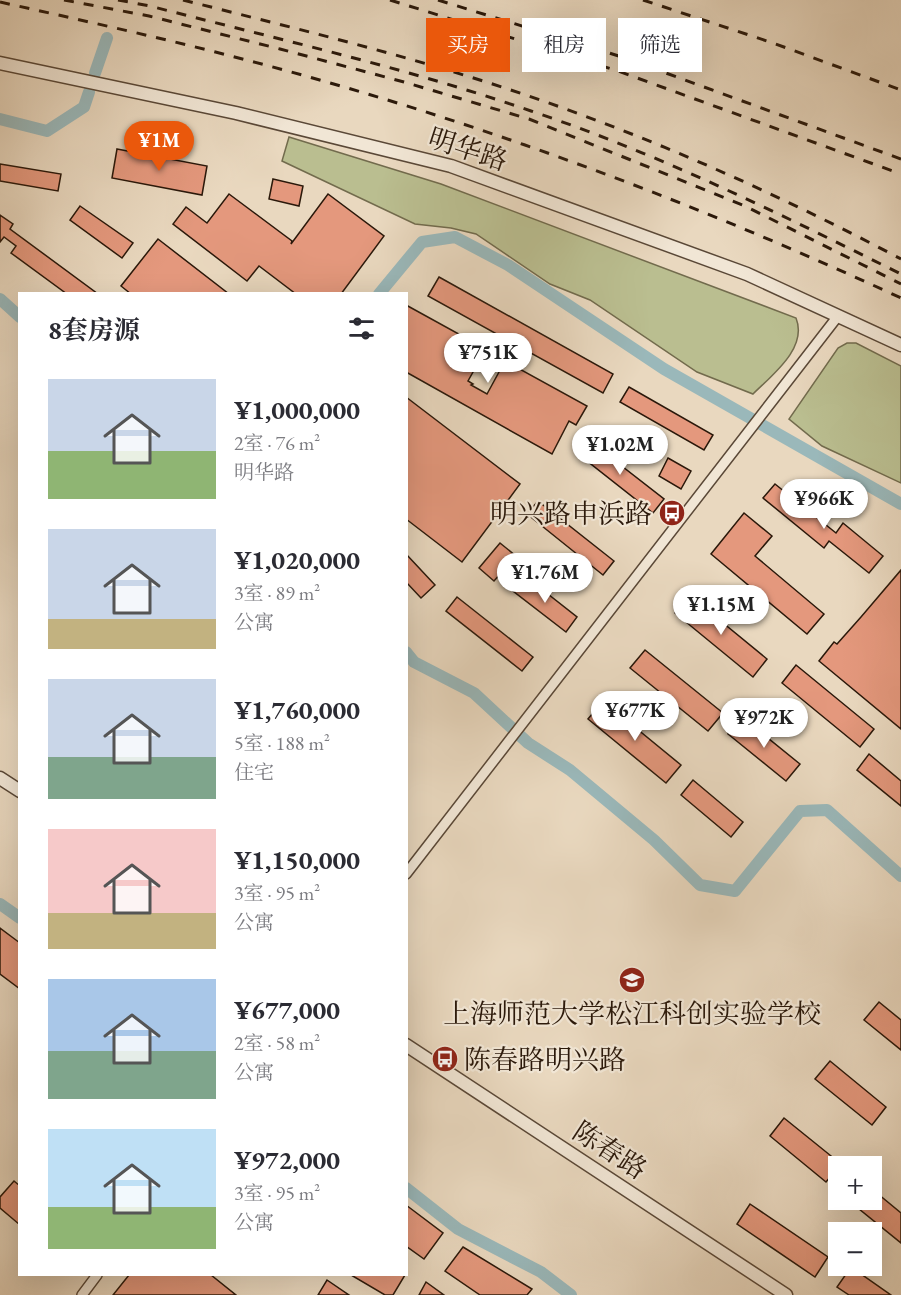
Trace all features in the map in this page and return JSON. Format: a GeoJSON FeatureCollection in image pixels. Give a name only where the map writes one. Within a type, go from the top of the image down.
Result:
{"type":"FeatureCollection","features":[{"type":"Feature","properties":{"kind":"street","name":"明华路"},"geometry":{"type":"LineString","coordinates":[[0,63],[236,113],[451,166],[747,274],[901,345]]}},
{"type":"Feature","properties":{"kind":"street"},"geometry":{"type":"LineString","coordinates":[[408,871],[838,316]]}},
{"type":"Feature","properties":{"kind":"street"},"geometry":{"type":"LineString","coordinates":[[0,778],[18,790]]}},
{"type":"Feature","properties":{"kind":"street","name":"陈春路"},"geometry":{"type":"LineString","coordinates":[[408,1046],[786,1295]]}},
{"type":"Feature","properties":{"kind":"street"},"geometry":{"type":"LineString","coordinates":[[82,1295],[96,1276]]}},
{"type":"Feature","properties":{"kind":"green space"},"geometry":{"type":"Polygon","coordinates":[[[289,137],[441,184],[796,318],[797,340],[793,350],[778,370],[753,394],[697,372],[590,300],[550,284],[476,234],[451,228],[415,224],[282,161],[289,137]]]}},
{"type":"Feature","properties":{"kind":"green space"},"geometry":{"type":"Polygon","coordinates":[[[847,343],[856,343],[901,366],[901,483],[822,446],[789,419],[838,348],[847,343]]]}},
{"type":"Feature","properties":{"kind":"building"},"geometry":{"type":"Polygon","coordinates":[[[117,149],[207,166],[202,195],[112,178],[117,149]]]}},
{"type":"Feature","properties":{"kind":"building"},"geometry":{"type":"Polygon","coordinates":[[[0,164],[61,174],[58,191],[0,181],[0,164]]]}},
{"type":"Feature","properties":{"kind":"building"},"geometry":{"type":"Polygon","coordinates":[[[273,179],[303,186],[299,206],[269,199],[273,179]]]}},
{"type":"Feature","properties":{"kind":"building"},"geometry":{"type":"Polygon","coordinates":[[[229,194],[292,241],[291,244],[328,194],[384,236],[342,292],[293,292],[259,266],[247,281],[173,224],[186,207],[207,223],[229,194]]]}},
{"type":"Feature","properties":{"kind":"building"},"geometry":{"type":"Polygon","coordinates":[[[80,206],[133,243],[122,258],[70,220],[80,206]]]}},
{"type":"Feature","properties":{"kind":"building"},"geometry":{"type":"Polygon","coordinates":[[[0,215],[13,224],[10,229],[95,292],[64,292],[11,253],[16,246],[4,237],[0,242],[0,215]]]}},
{"type":"Feature","properties":{"kind":"building"},"geometry":{"type":"Polygon","coordinates":[[[158,239],[226,292],[128,292],[121,286],[158,239]]]}},
{"type":"Feature","properties":{"kind":"building"},"geometry":{"type":"Polygon","coordinates":[[[439,277],[613,374],[603,393],[428,296],[439,277]]]}},
{"type":"Feature","properties":{"kind":"building"},"geometry":{"type":"Polygon","coordinates":[[[408,306],[486,349],[468,381],[487,394],[505,361],[587,406],[576,425],[569,421],[552,454],[408,373],[408,306]]]}},
{"type":"Feature","properties":{"kind":"building"},"geometry":{"type":"Polygon","coordinates":[[[629,387],[713,435],[704,450],[620,402],[629,387]]]}},
{"type":"Feature","properties":{"kind":"building"},"geometry":{"type":"Polygon","coordinates":[[[408,399],[520,484],[462,562],[408,521],[408,399]]]}},
{"type":"Feature","properties":{"kind":"building"},"geometry":{"type":"Polygon","coordinates":[[[587,439],[664,499],[653,513],[577,453],[587,439]]]}},
{"type":"Feature","properties":{"kind":"building"},"geometry":{"type":"Polygon","coordinates":[[[668,458],[691,471],[681,489],[659,476],[668,458]]]}},
{"type":"Feature","properties":{"kind":"building"},"geometry":{"type":"Polygon","coordinates":[[[775,484],[836,533],[843,523],[883,556],[869,573],[829,541],[824,548],[763,498],[775,484]]]}},
{"type":"Feature","properties":{"kind":"building"},"geometry":{"type":"Polygon","coordinates":[[[538,501],[614,561],[603,575],[527,514],[538,501]]]}},
{"type":"Feature","properties":{"kind":"building"},"geometry":{"type":"Polygon","coordinates":[[[744,513],[772,536],[755,556],[824,614],[807,634],[711,554],[744,513]]]}},
{"type":"Feature","properties":{"kind":"building"},"geometry":{"type":"Polygon","coordinates":[[[500,543],[516,556],[494,581],[479,568],[500,543]]]}},
{"type":"Feature","properties":{"kind":"building"},"geometry":{"type":"Polygon","coordinates":[[[408,556],[435,585],[421,598],[408,584],[408,556]]]}},
{"type":"Feature","properties":{"kind":"building"},"geometry":{"type":"Polygon","coordinates":[[[901,570],[901,729],[819,661],[834,642],[837,644],[901,570]]]}},
{"type":"Feature","properties":{"kind":"building"},"geometry":{"type":"Polygon","coordinates":[[[525,576],[577,617],[566,632],[513,591],[525,576]]]}},
{"type":"Feature","properties":{"kind":"building"},"geometry":{"type":"Polygon","coordinates":[[[689,595],[767,659],[753,677],[675,613],[689,595]]]}},
{"type":"Feature","properties":{"kind":"building"},"geometry":{"type":"Polygon","coordinates":[[[457,597],[533,657],[522,671],[446,611],[457,597]]]}},
{"type":"Feature","properties":{"kind":"building"},"geometry":{"type":"Polygon","coordinates":[[[645,650],[723,713],[708,731],[630,668],[645,650]]]}},
{"type":"Feature","properties":{"kind":"building"},"geometry":{"type":"Polygon","coordinates":[[[796,665],[874,729],[860,747],[782,683],[796,665]]]}},
{"type":"Feature","properties":{"kind":"building"},"geometry":{"type":"Polygon","coordinates":[[[603,701],[681,765],[666,783],[588,719],[603,701]]]}},
{"type":"Feature","properties":{"kind":"building"},"geometry":{"type":"Polygon","coordinates":[[[742,717],[800,764],[786,781],[728,734],[742,717]]]}},
{"type":"Feature","properties":{"kind":"building"},"geometry":{"type":"Polygon","coordinates":[[[869,754],[901,781],[901,806],[857,770],[869,754]]]}},
{"type":"Feature","properties":{"kind":"building"},"geometry":{"type":"Polygon","coordinates":[[[693,780],[743,822],[731,837],[681,795],[693,780]]]}},
{"type":"Feature","properties":{"kind":"building"},"geometry":{"type":"Polygon","coordinates":[[[0,928],[18,942],[18,988],[0,974],[0,928]]]}},
{"type":"Feature","properties":{"kind":"building"},"geometry":{"type":"Polygon","coordinates":[[[879,1002],[901,1020],[901,1050],[864,1020],[879,1002]]]}},
{"type":"Feature","properties":{"kind":"building"},"geometry":{"type":"Polygon","coordinates":[[[830,1061],[886,1107],[872,1125],[815,1079],[830,1061]]]}},
{"type":"Feature","properties":{"kind":"building"},"geometry":{"type":"Polygon","coordinates":[[[784,1118],[831,1156],[828,1156],[828,1180],[826,1182],[770,1136],[784,1118]]]}},
{"type":"Feature","properties":{"kind":"building"},"geometry":{"type":"Polygon","coordinates":[[[14,1181],[18,1184],[18,1223],[0,1208],[0,1197],[14,1181]]]}},
{"type":"Feature","properties":{"kind":"building"},"geometry":{"type":"Polygon","coordinates":[[[882,1197],[901,1213],[901,1243],[882,1228],[882,1222],[875,1222],[860,1210],[882,1210],[882,1197]]]}},
{"type":"Feature","properties":{"kind":"building"},"geometry":{"type":"Polygon","coordinates":[[[750,1204],[828,1257],[815,1277],[737,1224],[750,1204]]]}},
{"type":"Feature","properties":{"kind":"building"},"geometry":{"type":"Polygon","coordinates":[[[408,1207],[443,1233],[424,1259],[408,1247],[408,1207]]]}},
{"type":"Feature","properties":{"kind":"building"},"geometry":{"type":"Polygon","coordinates":[[[463,1247],[532,1289],[527,1295],[480,1295],[445,1271],[463,1247]]]}},
{"type":"Feature","properties":{"kind":"building"},"geometry":{"type":"Polygon","coordinates":[[[128,1276],[212,1276],[236,1295],[113,1295],[128,1276]]]}},
{"type":"Feature","properties":{"kind":"building"},"geometry":{"type":"Polygon","coordinates":[[[353,1276],[404,1276],[393,1295],[385,1295],[353,1276]]]}},
{"type":"Feature","properties":{"kind":"building"},"geometry":{"type":"Polygon","coordinates":[[[845,1276],[864,1276],[891,1295],[849,1295],[837,1287],[845,1276]]]}},
{"type":"Feature","properties":{"kind":"building"},"geometry":{"type":"Polygon","coordinates":[[[327,1280],[349,1295],[318,1295],[327,1280]]]}},
{"type":"Feature","properties":{"kind":"building"},"geometry":{"type":"Polygon","coordinates":[[[426,1282],[444,1295],[419,1295],[426,1282]]]}},
{"type":"Feature","properties":{"kind":"waterway"},"geometry":{"type":"LineString","coordinates":[[95,73],[107,38]]}},
{"type":"Feature","properties":{"kind":"waterway"},"geometry":{"type":"LineString","coordinates":[[0,119],[47,131],[84,107],[89,92]]}},
{"type":"Feature","properties":{"kind":"waterway"},"geometry":{"type":"LineString","coordinates":[[381,292],[422,242],[455,237],[508,265],[664,369],[901,504]]}},
{"type":"Feature","properties":{"kind":"waterway"},"geometry":{"type":"LineString","coordinates":[[0,299],[18,315]]}},
{"type":"Feature","properties":{"kind":"waterway"},"geometry":{"type":"LineString","coordinates":[[408,654],[414,662],[474,693],[528,743],[570,770],[654,840],[700,885],[735,891],[800,811],[827,810],[901,876]]}},
{"type":"Feature","properties":{"kind":"waterway"},"geometry":{"type":"LineString","coordinates":[[0,904],[18,917]]}},
{"type":"Feature","properties":{"kind":"waterway"},"geometry":{"type":"LineString","coordinates":[[408,1190],[458,1229],[541,1272],[571,1295]]}},
{"type":"Feature","properties":{"kind":"railway"},"geometry":{"type":"LineString","coordinates":[[64,0],[149,16],[280,49],[529,119],[745,206],[901,284]]}},
{"type":"Feature","properties":{"kind":"railway"},"geometry":{"type":"LineString","coordinates":[[118,0],[294,42],[437,81],[531,111],[626,146],[672,166],[765,207],[901,274]]}},
{"type":"Feature","properties":{"kind":"railway"},"geometry":{"type":"LineString","coordinates":[[183,0],[432,65],[579,114],[743,181],[901,259]]}},
{"type":"Feature","properties":{"kind":"railway"},"geometry":{"type":"LineString","coordinates":[[390,0],[618,71],[901,174]]}},
{"type":"Feature","properties":{"kind":"railway"},"geometry":{"type":"LineString","coordinates":[[438,0],[622,57],[901,159]]}},
{"type":"Feature","properties":{"kind":"railway"},"geometry":{"type":"LineString","coordinates":[[643,0],[773,43],[901,90]]}},
{"type":"Feature","properties":{"kind":"railway"},"geometry":{"type":"LineString","coordinates":[[0,2],[236,57],[350,89],[511,140],[590,168],[747,230],[901,298]]}},
{"type":"Feature","properties":{"kind":"place","name":"明兴路申浜路"},"geometry":{"type":"Point","coordinates":[672,513]}},
{"type":"Feature","properties":{"kind":"place","name":"上海师范大学松江科创实验学校"},"geometry":{"type":"Point","coordinates":[632,980]}},
{"type":"Feature","properties":{"kind":"place","name":"陈春路明兴路"},"geometry":{"type":"Point","coordinates":[445,1059]}}]}
